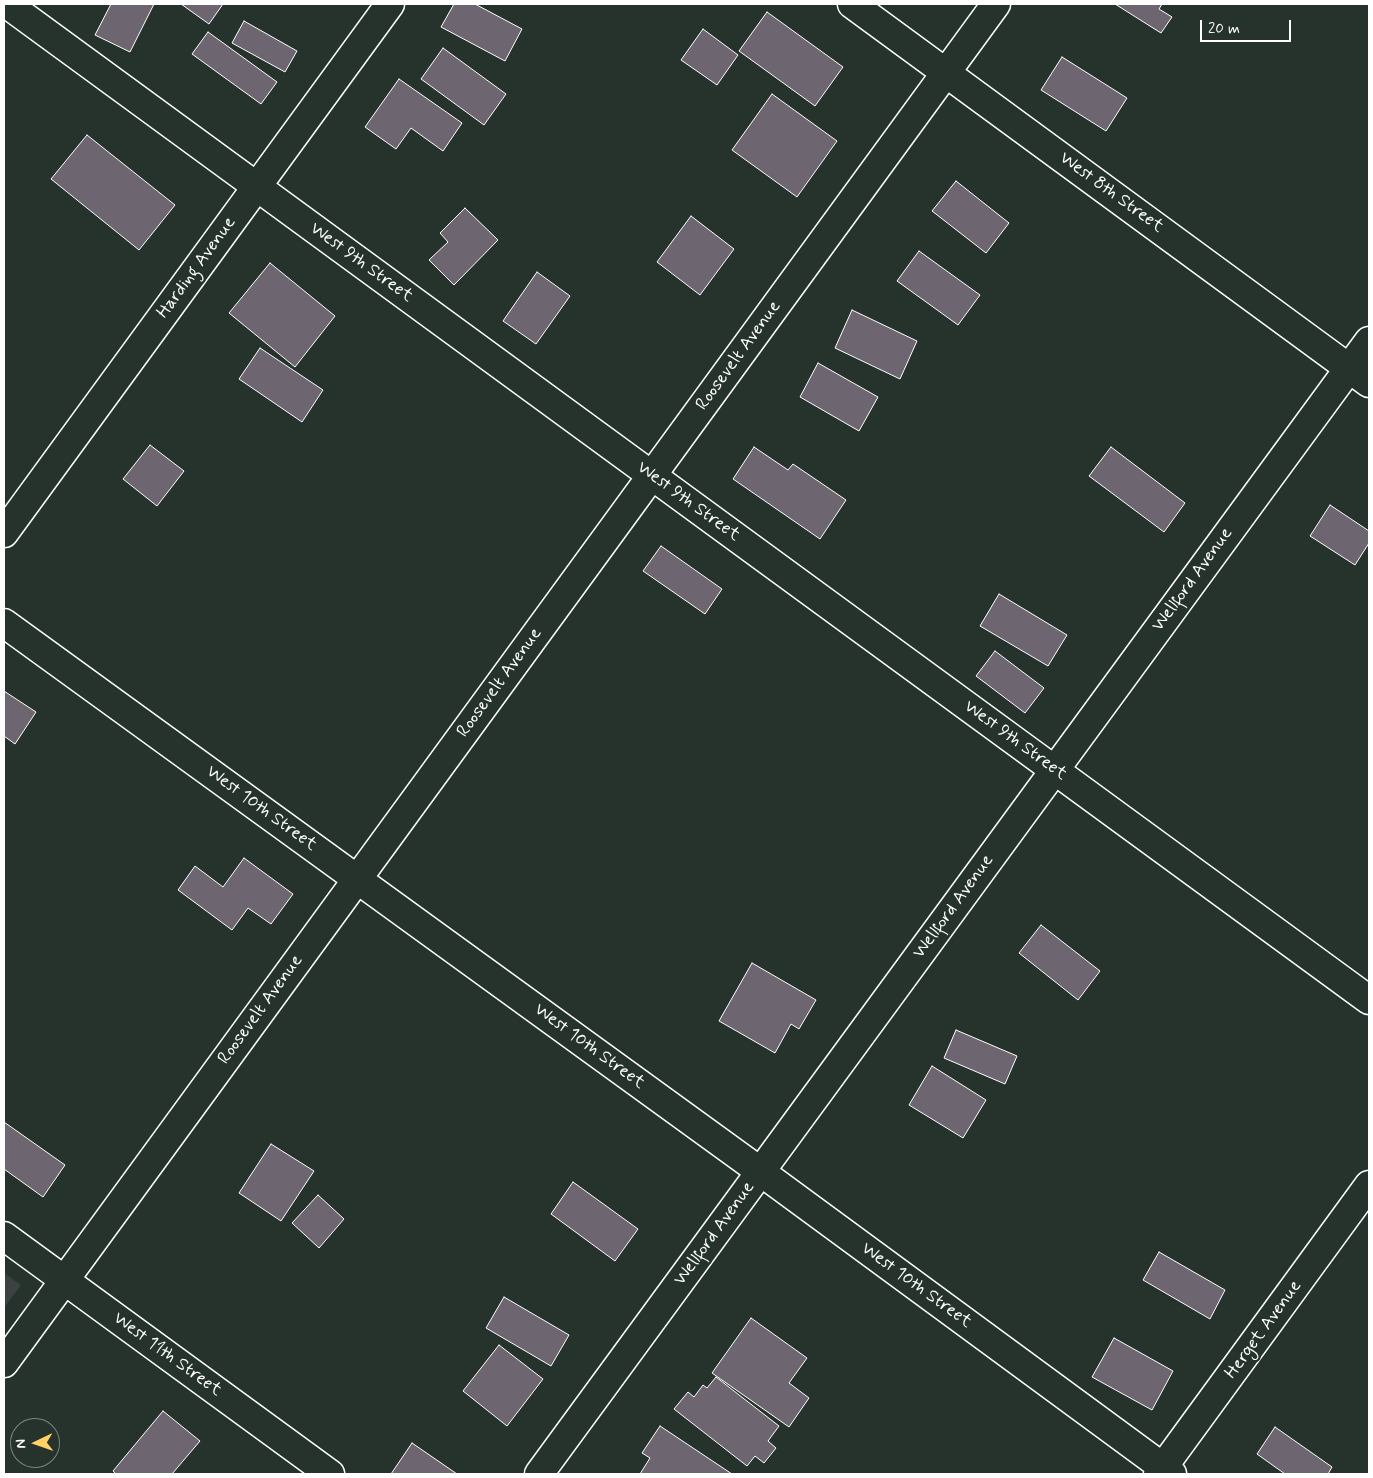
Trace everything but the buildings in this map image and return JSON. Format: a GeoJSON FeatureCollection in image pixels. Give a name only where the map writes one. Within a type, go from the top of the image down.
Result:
{"type":"FeatureCollection","features":[{"type":"Feature","properties":{"kind":"street","name":"West 9th Street"},"geometry":{"type":"LineString","coordinates":[[7,4],[1369,1000]]}},
{"type":"Feature","properties":{"kind":"street","name":"Harding Avenue"},"geometry":{"type":"LineString","coordinates":[[4,533],[390,4]]}},
{"type":"Feature","properties":{"kind":"street","name":"West 8th Street"},"geometry":{"type":"LineString","coordinates":[[852,4],[1359,376]]}},
{"type":"Feature","properties":{"kind":"street","name":"Roosevelt Avenue"},"geometry":{"type":"LineString","coordinates":[[4,1363],[996,4]]}},
{"type":"Feature","properties":{"kind":"street","name":"Wellford Avenue"},"geometry":{"type":"LineString","coordinates":[[540,1474],[1055,770],[1359,376],[1369,341]]}},
{"type":"Feature","properties":{"kind":"street","name":"West 10th Street"},"geometry":{"type":"LineString","coordinates":[[4,623],[761,1172],[1164,1472]]}},
{"type":"Feature","properties":{"kind":"street","name":"Herget Avenue"},"geometry":{"type":"LineString","coordinates":[[1164,1472],[1369,1185]]}},
{"type":"Feature","properties":{"kind":"street","name":"West 11th Street"},"geometry":{"type":"LineString","coordinates":[[4,1236],[330,1474]]}},
{"type":"Feature","properties":{"kind":"shaded area"},"geometry":{"type":"Polygon","coordinates":[[[4,1273],[21,1285],[4,1308],[4,1273]]]}}]}
